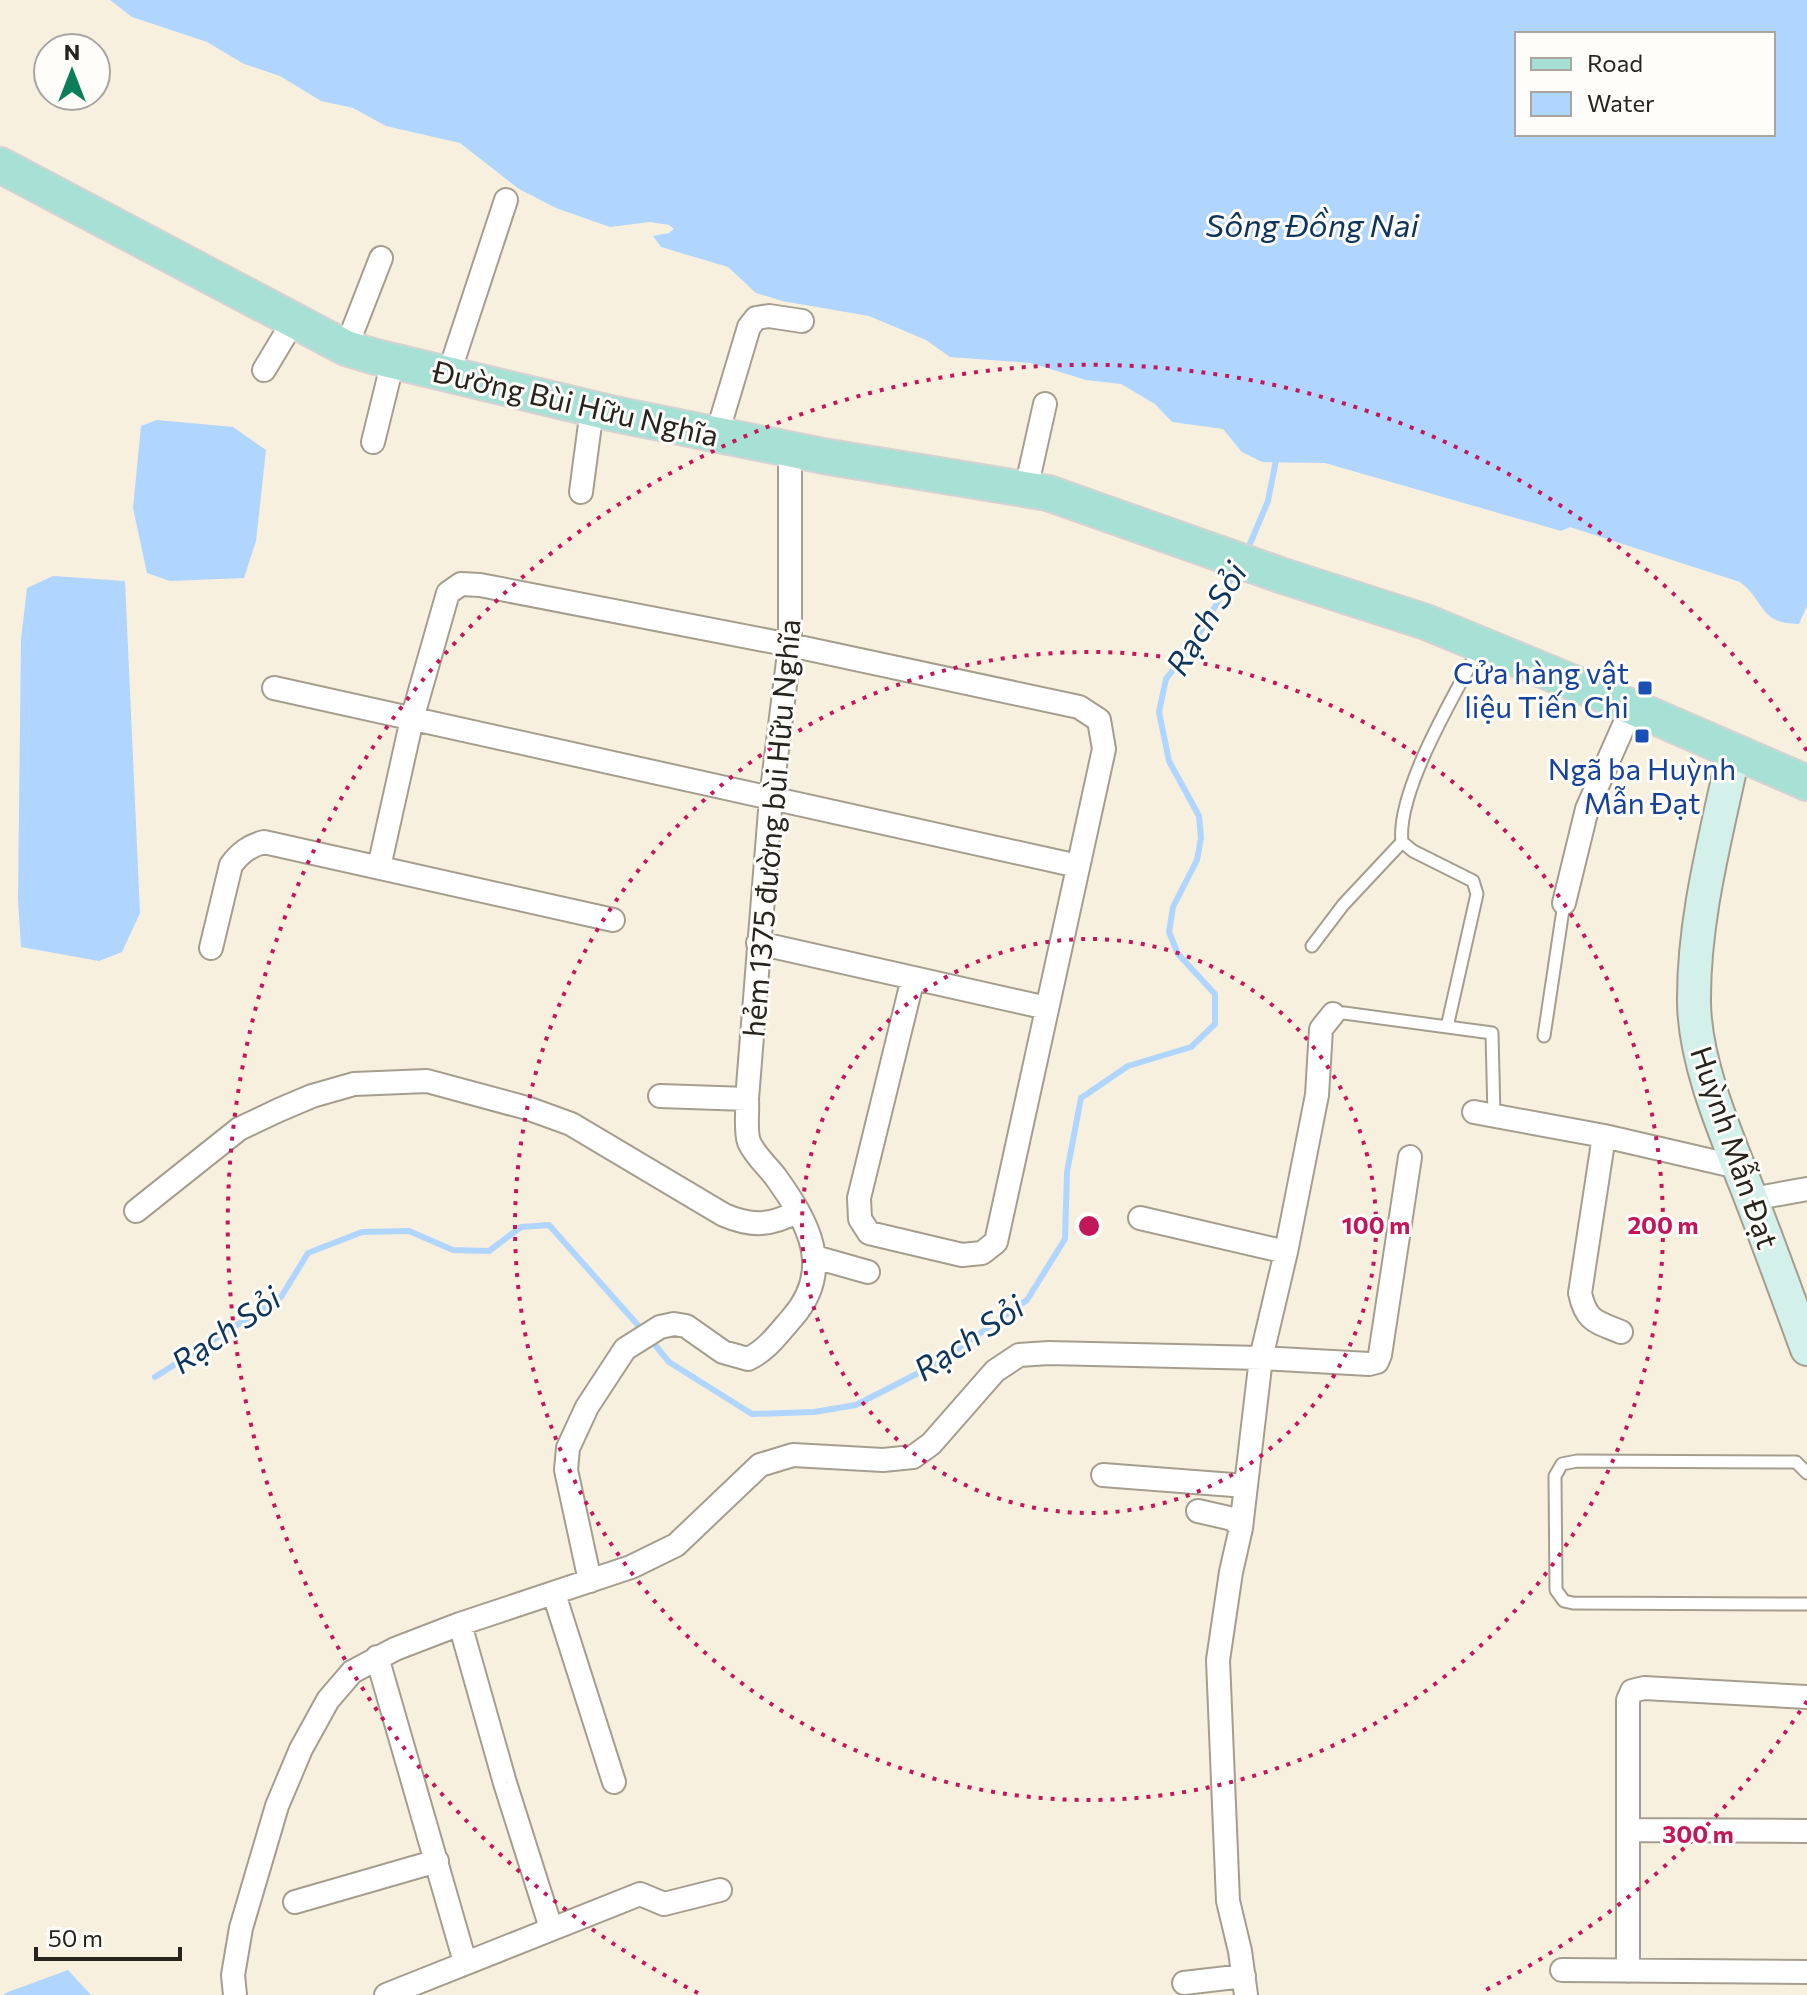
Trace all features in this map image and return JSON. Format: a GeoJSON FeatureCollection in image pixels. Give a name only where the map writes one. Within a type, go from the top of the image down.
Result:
{"type":"FeatureCollection","features":[{"type":"Feature","properties":{"kind":"main road","name":"Đường Bùi Hữu Nghĩa"},"geometry":{"type":"LineString","coordinates":[[0,165],[346,348],[592,409],[790,449],[1048,493],[1280,575],[1426,622],[1807,783]]}},
{"type":"Feature","properties":{"kind":"main road","name":"Huỳnh Mẫn Đạt"},"geometry":{"type":"LineString","coordinates":[[1734,751],[1705,892],[1694,1004],[1700,1049],[1738,1167],[1807,1349]]}},
{"type":"Feature","properties":{"kind":"street"},"geometry":{"type":"LineString","coordinates":[[449,373],[506,200]]}},
{"type":"Feature","properties":{"kind":"street"},"geometry":{"type":"LineString","coordinates":[[346,348],[381,258]]}},
{"type":"Feature","properties":{"kind":"street"},"geometry":{"type":"LineString","coordinates":[[717,434],[749,327],[756,318],[769,316],[802,321]]}},
{"type":"Feature","properties":{"kind":"street"},"geometry":{"type":"LineString","coordinates":[[264,370],[294,320]]}},
{"type":"Feature","properties":{"kind":"street"},"geometry":{"type":"LineString","coordinates":[[373,442],[393,361]]}},
{"type":"Feature","properties":{"kind":"street"},"geometry":{"type":"LineString","coordinates":[[1026,489],[1045,404]]}},
{"type":"Feature","properties":{"kind":"street"},"geometry":{"type":"LineString","coordinates":[[581,492],[592,409]]}},
{"type":"Feature","properties":{"kind":"street","name":"hẻm 1375 đường bùi Hữu Nghĩa"},"geometry":{"type":"LineString","coordinates":[[790,449],[790,645],[771,798],[758,943],[747,1099],[748,1141],[793,1203],[812,1240],[815,1257]]}},
{"type":"Feature","properties":{"kind":"street"},"geometry":{"type":"LineString","coordinates":[[379,867],[412,719],[448,593],[461,584],[480,585],[790,645],[1079,707],[1099,720],[1104,749],[996,1242],[982,1253],[962,1255],[869,1233],[860,1219],[859,1198],[913,978]]}},
{"type":"Feature","properties":{"kind":"street"},"geometry":{"type":"LineString","coordinates":[[274,688],[1078,866]]}},
{"type":"Feature","properties":{"kind":"street"},"geometry":{"type":"LineString","coordinates":[[1564,903],[1587,809],[1632,707]]}},
{"type":"Feature","properties":{"kind":"street"},"geometry":{"type":"LineString","coordinates":[[211,948],[231,865],[239,854],[252,845],[264,842],[613,920]]}},
{"type":"Feature","properties":{"kind":"street"},"geometry":{"type":"LineString","coordinates":[[758,943],[1047,1008]]}},
{"type":"Feature","properties":{"kind":"street"},"geometry":{"type":"LineString","coordinates":[[1184,1983],[1245,1986],[1228,1901],[1218,1660],[1241,1528],[1261,1358],[1317,1095],[1321,1029],[1333,1014]]}},
{"type":"Feature","properties":{"kind":"street"},"geometry":{"type":"LineString","coordinates":[[136,1211],[239,1129],[279,1110],[312,1096],[354,1084],[427,1081],[527,1108],[571,1124],[742,1223],[782,1220],[793,1203]]}},
{"type":"Feature","properties":{"kind":"street"},"geometry":{"type":"LineString","coordinates":[[660,1096],[747,1099]]}},
{"type":"Feature","properties":{"kind":"street"},"geometry":{"type":"LineString","coordinates":[[1484,1114],[1604,1136],[1738,1167]]}},
{"type":"Feature","properties":{"kind":"street"},"geometry":{"type":"LineString","coordinates":[[1604,1136],[1580,1293],[1584,1311],[1594,1321],[1621,1332]]}},
{"type":"Feature","properties":{"kind":"street"},"geometry":{"type":"LineString","coordinates":[[235,1995],[233,1975],[241,1928],[277,1806],[301,1749],[328,1700],[352,1672],[377,1657],[460,1624],[631,1567],[676,1545],[760,1465],[793,1455],[883,1460],[913,1457],[931,1444],[995,1371],[1019,1355],[1049,1353],[1377,1362],[1410,1157]]}},
{"type":"Feature","properties":{"kind":"street"},"geometry":{"type":"LineString","coordinates":[[1752,1199],[1807,1189]]}},
{"type":"Feature","properties":{"kind":"street"},"geometry":{"type":"LineString","coordinates":[[1140,1218],[1286,1252]]}},
{"type":"Feature","properties":{"kind":"street"},"geometry":{"type":"LineString","coordinates":[[590,1581],[566,1470],[568,1448],[587,1407],[625,1349],[660,1327],[674,1324],[686,1326],[723,1352],[748,1359],[763,1352],[806,1303],[813,1284],[815,1257],[868,1272]]}},
{"type":"Feature","properties":{"kind":"street"},"geometry":{"type":"LineString","coordinates":[[1103,1475],[1246,1486]]}},
{"type":"Feature","properties":{"kind":"street"},"geometry":{"type":"LineString","coordinates":[[1198,1511],[1233,1519],[1241,1528]]}},
{"type":"Feature","properties":{"kind":"street"},"geometry":{"type":"LineString","coordinates":[[554,1594],[614,1782]]}},
{"type":"Feature","properties":{"kind":"street"},"geometry":{"type":"LineString","coordinates":[[460,1624],[551,1928]]}},
{"type":"Feature","properties":{"kind":"street"},"geometry":{"type":"LineString","coordinates":[[377,1657],[465,1962]]}},
{"type":"Feature","properties":{"kind":"street"},"geometry":{"type":"LineString","coordinates":[[1628,1971],[1628,1700],[1632,1691],[1644,1688],[1807,1697]]}},
{"type":"Feature","properties":{"kind":"street"},"geometry":{"type":"LineString","coordinates":[[1628,1830],[1807,1831]]}},
{"type":"Feature","properties":{"kind":"street"},"geometry":{"type":"LineString","coordinates":[[295,1902],[437,1861]]}},
{"type":"Feature","properties":{"kind":"street"},"geometry":{"type":"LineString","coordinates":[[386,1995],[640,1894],[664,1904],[720,1890]]}},
{"type":"Feature","properties":{"kind":"street"},"geometry":{"type":"LineString","coordinates":[[1562,1970],[1807,1972]]}},
{"type":"Feature","properties":{"kind":"lane"},"geometry":{"type":"LineString","coordinates":[[1312,946],[1343,905],[1402,842],[1403,810],[1423,759],[1481,644]]}},
{"type":"Feature","properties":{"kind":"lane"},"geometry":{"type":"LineString","coordinates":[[1402,842],[1413,851],[1473,881],[1477,894],[1447,1027]]}},
{"type":"Feature","properties":{"kind":"lane"},"geometry":{"type":"LineString","coordinates":[[1544,1036],[1564,903]]}},
{"type":"Feature","properties":{"kind":"lane"},"geometry":{"type":"LineString","coordinates":[[1333,1014],[1492,1033],[1484,1114]]}},
{"type":"Feature","properties":{"kind":"lane"},"geometry":{"type":"LineString","coordinates":[[1807,1473],[1796,1462],[1577,1461],[1562,1464],[1555,1476],[1556,1590],[1564,1601],[1807,1604]]}},
{"type":"Feature","properties":{"kind":"water","name":"Sông Đồng Nai"},"geometry":{"type":"Polygon","coordinates":[[[110,0],[1807,0],[1807,606],[1799,624],[1786,623],[1770,616],[1740,582],[1570,527],[1561,531],[1325,463],[1262,462],[1242,452],[1223,429],[1172,422],[1155,404],[1121,384],[1086,380],[1031,363],[950,357],[926,340],[869,316],[782,301],[756,293],[728,267],[661,247],[653,236],[669,233],[674,229],[669,225],[650,222],[610,227],[556,208],[519,189],[460,143],[386,126],[353,108],[321,101],[280,76],[244,64],[207,42],[132,17],[110,0]]]}},
{"type":"Feature","properties":{"kind":"water"},"geometry":{"type":"Polygon","coordinates":[[[157,420],[233,427],[266,450],[256,541],[244,578],[170,581],[147,573],[133,508],[141,426],[157,420]]]}},
{"type":"Feature","properties":{"kind":"water"},"geometry":{"type":"Polygon","coordinates":[[[53,576],[125,581],[140,913],[122,952],[99,961],[21,947],[18,899],[21,639],[27,588],[53,576]]]}},
{"type":"Feature","properties":{"kind":"water"},"geometry":{"type":"Polygon","coordinates":[[[68,1970],[91,1995],[3,1995],[8,1992],[68,1970]]]}},
{"type":"Feature","properties":{"kind":"waterway","name":"Rạch Sỏi"},"geometry":{"type":"LineString","coordinates":[[1247,551],[1268,501],[1277,455]]}},
{"type":"Feature","properties":{"kind":"waterway","name":"Rạch Sỏi"},"geometry":{"type":"LineString","coordinates":[[651,1340],[669,1362],[752,1414],[814,1412],[856,1405],[938,1363],[1027,1300],[1065,1239],[1067,1172],[1081,1098],[1128,1066],[1191,1047],[1215,1024],[1215,994],[1178,954],[1169,932],[1173,907],[1197,860],[1201,838],[1199,816],[1169,761],[1159,712],[1166,679],[1193,644],[1236,571]]}},
{"type":"Feature","properties":{"kind":"waterway","name":"Rạch Sỏi"},"geometry":{"type":"LineString","coordinates":[[155,1377],[281,1297],[308,1253],[362,1232],[409,1231],[453,1250],[489,1251],[521,1227],[549,1225],[644,1332]]}},
{"type":"Feature","properties":{"kind":"place","name":"Cửa hàng vật liệu Tiến Chi"},"geometry":{"type":"Point","coordinates":[1645,688]}},
{"type":"Feature","properties":{"kind":"place","name":"Ngã ba Huỳnh Mẫn Đạt"},"geometry":{"type":"Point","coordinates":[1642,736]}}]}
